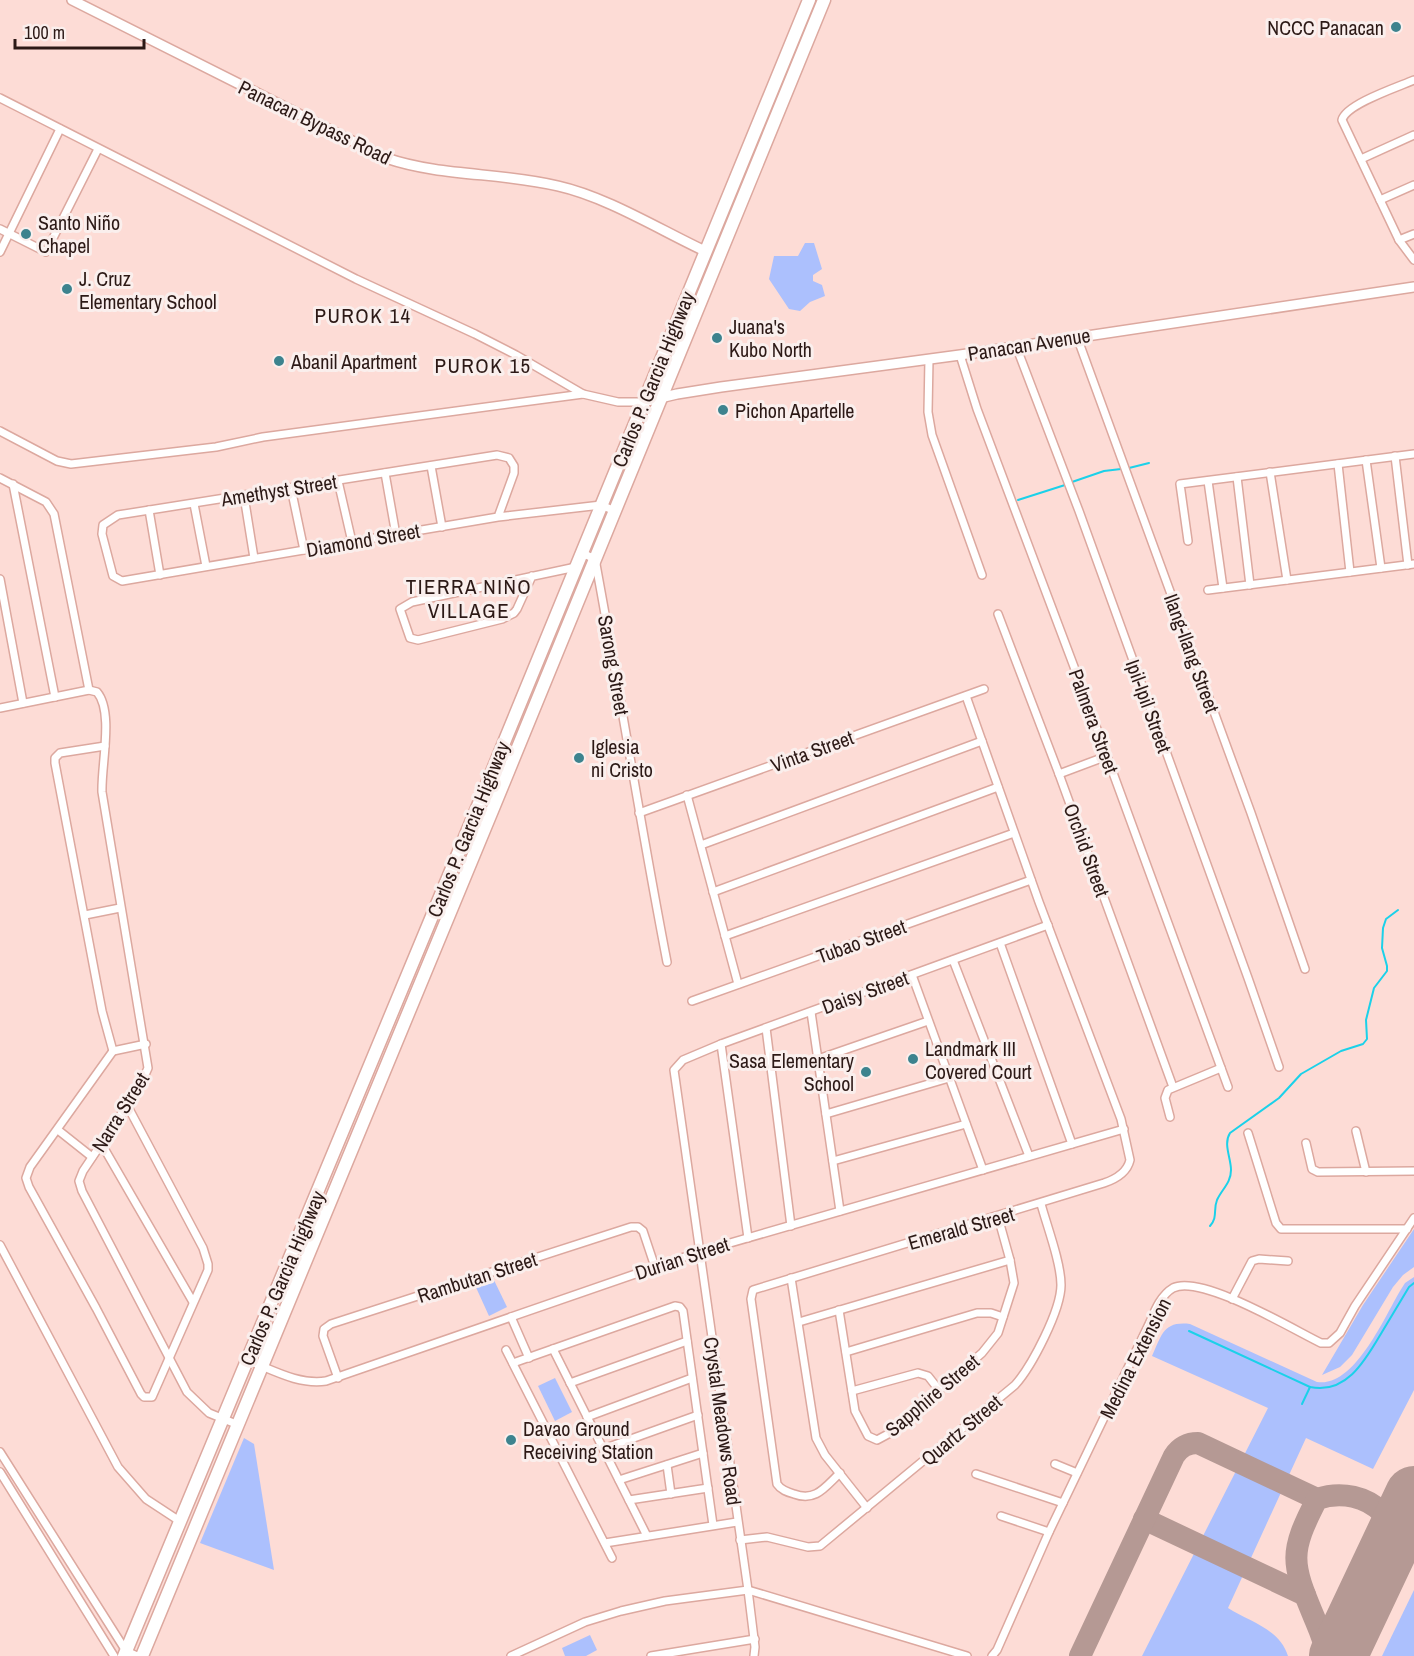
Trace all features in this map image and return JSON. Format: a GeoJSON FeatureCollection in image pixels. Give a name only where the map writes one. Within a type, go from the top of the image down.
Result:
{"type":"FeatureCollection","features":[{"type":"Feature","properties":{"kind":"highway","name":"Carlos P. Garcia Highway"},"geometry":{"type":"LineString","coordinates":[[129,1655],[180,1522],[582,553],[808,0]]}},
{"type":"Feature","properties":{"kind":"highway","name":"Carlos P. Garcia Highway"},"geometry":{"type":"LineString","coordinates":[[129,1655],[178,1566],[824,0]]}},
{"type":"Feature","properties":{"kind":"highway"},"geometry":{"type":"LineString","coordinates":[[734,182],[747,188]]}},
{"type":"Feature","properties":{"kind":"highway"},"geometry":{"type":"LineString","coordinates":[[676,323],[690,328]]}},
{"type":"Feature","properties":{"kind":"highway"},"geometry":{"type":"LineString","coordinates":[[165,1560],[178,1566]]}},
{"type":"Feature","properties":{"kind":"street","name":"Panacan Bypass Road"},"geometry":{"type":"LineString","coordinates":[[72,0],[386,158],[408,166],[433,171],[539,182],[569,189],[595,198],[705,251]]}},
{"type":"Feature","properties":{"kind":"street"},"geometry":{"type":"LineString","coordinates":[[1414,80],[1354,107],[1343,115],[1344,124],[1399,240],[1414,260]]}},
{"type":"Feature","properties":{"kind":"street"},"geometry":{"type":"LineString","coordinates":[[0,98],[356,279],[516,354],[583,394],[618,402],[644,402]]}},
{"type":"Feature","properties":{"kind":"street"},"geometry":{"type":"LineString","coordinates":[[0,252],[60,129]]}},
{"type":"Feature","properties":{"kind":"street"},"geometry":{"type":"LineString","coordinates":[[1360,159],[1414,135]]}},
{"type":"Feature","properties":{"kind":"street"},"geometry":{"type":"LineString","coordinates":[[0,229],[46,252],[98,149]]}},
{"type":"Feature","properties":{"kind":"street"},"geometry":{"type":"LineString","coordinates":[[1380,200],[1414,185]]}},
{"type":"Feature","properties":{"kind":"street"},"geometry":{"type":"LineString","coordinates":[[1399,240],[1414,234]]}},
{"type":"Feature","properties":{"kind":"street","name":"Panacan Avenue"},"geometry":{"type":"LineString","coordinates":[[644,402],[721,387],[960,355],[1414,287]]}},
{"type":"Feature","properties":{"kind":"street","name":"Ilang-Ilang Street"},"geometry":{"type":"LineString","coordinates":[[1077,337],[1251,813],[1305,969]]}},
{"type":"Feature","properties":{"kind":"street","name":"Ipil-Ipil Street"},"geometry":{"type":"LineString","coordinates":[[1016,346],[1079,511],[1279,1067]]}},
{"type":"Feature","properties":{"kind":"street","name":"Palmera Street"},"geometry":{"type":"LineString","coordinates":[[960,355],[977,409],[1228,1087]]}},
{"type":"Feature","properties":{"kind":"street"},"geometry":{"type":"LineString","coordinates":[[929,359],[928,412],[932,435],[982,575]]}},
{"type":"Feature","properties":{"kind":"street"},"geometry":{"type":"LineString","coordinates":[[0,431],[57,461],[71,465],[216,447],[263,437],[583,394]]}},
{"type":"Feature","properties":{"kind":"street"},"geometry":{"type":"LineString","coordinates":[[1188,541],[1180,484],[1414,454]]}},
{"type":"Feature","properties":{"kind":"street","name":"Amethyst Street"},"geometry":{"type":"LineString","coordinates":[[112,576],[102,534],[103,525],[118,515],[497,455],[509,458],[514,466],[514,473],[498,517]]}},
{"type":"Feature","properties":{"kind":"street"},"geometry":{"type":"LineString","coordinates":[[1208,590],[1411,564],[1395,456]]}},
{"type":"Feature","properties":{"kind":"street"},"geometry":{"type":"LineString","coordinates":[[1366,460],[1381,568]]}},
{"type":"Feature","properties":{"kind":"street"},"geometry":{"type":"LineString","coordinates":[[1338,464],[1350,572]]}},
{"type":"Feature","properties":{"kind":"street"},"geometry":{"type":"LineString","coordinates":[[431,466],[442,527]]}},
{"type":"Feature","properties":{"kind":"street"},"geometry":{"type":"LineString","coordinates":[[1270,472],[1287,580]]}},
{"type":"Feature","properties":{"kind":"street"},"geometry":{"type":"LineString","coordinates":[[385,473],[396,535]]}},
{"type":"Feature","properties":{"kind":"street"},"geometry":{"type":"LineString","coordinates":[[1237,477],[1250,585]]}},
{"type":"Feature","properties":{"kind":"street"},"geometry":{"type":"LineString","coordinates":[[0,478],[46,502],[54,514],[88,690],[0,708]]}},
{"type":"Feature","properties":{"kind":"street"},"geometry":{"type":"LineString","coordinates":[[338,481],[352,542]]}},
{"type":"Feature","properties":{"kind":"street"},"geometry":{"type":"LineString","coordinates":[[1208,481],[1223,588]]}},
{"type":"Feature","properties":{"kind":"street"},"geometry":{"type":"LineString","coordinates":[[13,484],[55,697]]}},
{"type":"Feature","properties":{"kind":"street"},"geometry":{"type":"LineString","coordinates":[[291,488],[304,550]]}},
{"type":"Feature","properties":{"kind":"street"},"geometry":{"type":"LineString","coordinates":[[244,496],[254,558]]}},
{"type":"Feature","properties":{"kind":"street"},"geometry":{"type":"LineString","coordinates":[[194,504],[206,566]]}},
{"type":"Feature","properties":{"kind":"street","name":"Diamond Street"},"geometry":{"type":"LineString","coordinates":[[112,576],[122,581],[498,517],[601,506],[615,511]]}},
{"type":"Feature","properties":{"kind":"street"},"geometry":{"type":"LineString","coordinates":[[149,510],[160,575]]}},
{"type":"Feature","properties":{"kind":"street"},"geometry":{"type":"LineString","coordinates":[[582,553],[595,559]]}},
{"type":"Feature","properties":{"kind":"street","name":"Sarong Street"},"geometry":{"type":"LineString","coordinates":[[595,559],[667,962]]}},
{"type":"Feature","properties":{"kind":"street"},"geometry":{"type":"LineString","coordinates":[[532,576],[518,609],[502,619],[418,640],[410,638],[407,634],[400,609],[407,604],[532,576],[576,567]]}},
{"type":"Feature","properties":{"kind":"street"},"geometry":{"type":"LineString","coordinates":[[0,579],[23,703]]}},
{"type":"Feature","properties":{"kind":"street","name":"Orchid Street"},"geometry":{"type":"LineString","coordinates":[[998,614],[1173,1087]]}},
{"type":"Feature","properties":{"kind":"street","name":"Vinta Street"},"geometry":{"type":"LineString","coordinates":[[639,813],[984,689]]}},
{"type":"Feature","properties":{"kind":"street","name":"Narra Street"},"geometry":{"type":"LineString","coordinates":[[88,690],[97,692],[101,697],[106,717],[102,792],[120,908],[146,1044],[148,1068],[146,1076],[80,1175],[80,1186],[169,1360],[192,1399],[208,1413],[236,1425]]}},
{"type":"Feature","properties":{"kind":"street","name":"Emerald Street"},"geometry":{"type":"LineString","coordinates":[[840,1473],[817,1494],[809,1497],[783,1491],[777,1484],[751,1299],[752,1292],[791,1278],[1104,1183],[1122,1173],[1129,1166],[1130,1160],[1124,1129],[1047,925],[966,696]]}},
{"type":"Feature","properties":{"kind":"street"},"geometry":{"type":"LineString","coordinates":[[701,844],[982,741]]}},
{"type":"Feature","properties":{"kind":"street"},"geometry":{"type":"LineString","coordinates":[[105,746],[64,752],[57,756],[55,762],[102,1011],[113,1051]]}},
{"type":"Feature","properties":{"kind":"street"},"geometry":{"type":"LineString","coordinates":[[1059,774],[1107,756]]}},
{"type":"Feature","properties":{"kind":"street"},"geometry":{"type":"LineString","coordinates":[[713,892],[998,787]]}},
{"type":"Feature","properties":{"kind":"street"},"geometry":{"type":"LineString","coordinates":[[687,795],[738,984]]}},
{"type":"Feature","properties":{"kind":"street"},"geometry":{"type":"LineString","coordinates":[[725,936],[1014,832]]}},
{"type":"Feature","properties":{"kind":"street","name":"Tubao Street"},"geometry":{"type":"LineString","coordinates":[[692,1001],[1031,880]]}},
{"type":"Feature","properties":{"kind":"street"},"geometry":{"type":"LineString","coordinates":[[85,915],[120,908]]}},
{"type":"Feature","properties":{"kind":"street","name":"Daisy Street"},"geometry":{"type":"LineString","coordinates":[[683,1060],[1047,925]]}},
{"type":"Feature","properties":{"kind":"street"},"geometry":{"type":"LineString","coordinates":[[1000,943],[1072,1144]]}},
{"type":"Feature","properties":{"kind":"street"},"geometry":{"type":"LineString","coordinates":[[953,960],[1029,1156]]}},
{"type":"Feature","properties":{"kind":"street"},"geometry":{"type":"LineString","coordinates":[[912,975],[982,1170]]}},
{"type":"Feature","properties":{"kind":"street"},"geometry":{"type":"LineString","coordinates":[[811,1012],[840,1211]]}},
{"type":"Feature","properties":{"kind":"street"},"geometry":{"type":"LineString","coordinates":[[818,1059],[928,1021]]}},
{"type":"Feature","properties":{"kind":"street"},"geometry":{"type":"LineString","coordinates":[[766,1028],[791,1226]]}},
{"type":"Feature","properties":{"kind":"street"},"geometry":{"type":"LineString","coordinates":[[127,1105],[206,1256],[208,1270],[152,1397],[144,1397],[141,1394],[102,1318],[28,1187],[26,1178],[30,1167],[113,1051],[146,1044]]}},
{"type":"Feature","properties":{"kind":"street"},"geometry":{"type":"LineString","coordinates":[[721,1044],[748,1238]]}},
{"type":"Feature","properties":{"kind":"street","name":"Crystal Meadows Road"},"geometry":{"type":"LineString","coordinates":[[683,1060],[674,1070],[755,1639],[754,1656]]}},
{"type":"Feature","properties":{"kind":"street"},"geometry":{"type":"LineString","coordinates":[[1170,1117],[1165,1098],[1168,1090],[1221,1068]]}},
{"type":"Feature","properties":{"kind":"street"},"geometry":{"type":"LineString","coordinates":[[826,1114],[949,1078]]}},
{"type":"Feature","properties":{"kind":"street"},"geometry":{"type":"LineString","coordinates":[[833,1161],[966,1124]]}},
{"type":"Feature","properties":{"kind":"street","name":"Durian Street"},"geometry":{"type":"LineString","coordinates":[[248,1360],[306,1382],[316,1383],[699,1252],[1124,1129]]}},
{"type":"Feature","properties":{"kind":"street"},"geometry":{"type":"LineString","coordinates":[[58,1130],[92,1157]]}},
{"type":"Feature","properties":{"kind":"street"},"geometry":{"type":"LineString","coordinates":[[1356,1131],[1366,1172]]}},
{"type":"Feature","properties":{"kind":"street"},"geometry":{"type":"LineString","coordinates":[[1248,1132],[1276,1223],[1281,1229],[1407,1228]]}},
{"type":"Feature","properties":{"kind":"street"},"geometry":{"type":"LineString","coordinates":[[101,1143],[193,1302]]}},
{"type":"Feature","properties":{"kind":"street"},"geometry":{"type":"LineString","coordinates":[[1306,1143],[1311,1165],[1315,1171],[1414,1171]]}},
{"type":"Feature","properties":{"kind":"street","name":"Quartz Street"},"geometry":{"type":"LineString","coordinates":[[740,1540],[767,1537],[815,1547],[827,1542],[1015,1385],[1026,1372],[1039,1347],[1060,1290],[1060,1276],[1041,1204]]}},
{"type":"Feature","properties":{"kind":"street","name":"Sapphire Street"},"geometry":{"type":"LineString","coordinates":[[839,1310],[855,1411],[868,1436],[878,1440],[890,1433],[982,1353],[998,1333],[1014,1284],[998,1217]]}},
{"type":"Feature","properties":{"kind":"street","name":"Medina Extension"},"geometry":{"type":"LineString","coordinates":[[992,1656],[997,1650],[1049,1532],[1149,1322],[1167,1292],[1188,1285],[1232,1299],[1321,1343],[1329,1343],[1340,1333],[1355,1306],[1414,1218]]}},
{"type":"Feature","properties":{"kind":"street","name":"Rambutan Street"},"geometry":{"type":"LineString","coordinates":[[338,1377],[323,1336],[324,1329],[331,1324],[631,1227],[639,1227],[643,1231],[655,1267]]}},
{"type":"Feature","properties":{"kind":"street"},"geometry":{"type":"LineString","coordinates":[[0,1245],[118,1467],[146,1499],[180,1522]]}},
{"type":"Feature","properties":{"kind":"street"},"geometry":{"type":"LineString","coordinates":[[1232,1299],[1252,1261],[1259,1259],[1288,1261]]}},
{"type":"Feature","properties":{"kind":"street"},"geometry":{"type":"LineString","coordinates":[[799,1322],[1010,1260]]}},
{"type":"Feature","properties":{"kind":"street"},"geometry":{"type":"LineString","coordinates":[[791,1278],[816,1438],[825,1455],[867,1508]]}},
{"type":"Feature","properties":{"kind":"street"},"geometry":{"type":"LineString","coordinates":[[513,1364],[680,1306],[683,1311],[713,1526]]}},
{"type":"Feature","properties":{"kind":"street"},"geometry":{"type":"LineString","coordinates":[[846,1352],[977,1313],[991,1313],[1003,1317]]}},
{"type":"Feature","properties":{"kind":"street"},"geometry":{"type":"LineString","coordinates":[[511,1317],[529,1358]]}},
{"type":"Feature","properties":{"kind":"street"},"geometry":{"type":"LineString","coordinates":[[570,1383],[687,1341]]}},
{"type":"Feature","properties":{"kind":"street"},"geometry":{"type":"LineString","coordinates":[[553,1349],[647,1536]]}},
{"type":"Feature","properties":{"kind":"street"},"geometry":{"type":"LineString","coordinates":[[506,1350],[612,1558]]}},
{"type":"Feature","properties":{"kind":"street"},"geometry":{"type":"LineString","coordinates":[[852,1391],[918,1373],[928,1376],[939,1390]]}},
{"type":"Feature","properties":{"kind":"street"},"geometry":{"type":"LineString","coordinates":[[587,1417],[693,1378]]}},
{"type":"Feature","properties":{"kind":"street"},"geometry":{"type":"LineString","coordinates":[[603,1449],[698,1415]]}},
{"type":"Feature","properties":{"kind":"street"},"geometry":{"type":"LineString","coordinates":[[0,1452],[129,1655]]}},
{"type":"Feature","properties":{"kind":"street"},"geometry":{"type":"LineString","coordinates":[[619,1480],[703,1453]]}},
{"type":"Feature","properties":{"kind":"street"},"geometry":{"type":"LineString","coordinates":[[1055,1464],[1077,1473]]}},
{"type":"Feature","properties":{"kind":"street"},"geometry":{"type":"LineString","coordinates":[[667,1465],[670,1494]]}},
{"type":"Feature","properties":{"kind":"street"},"geometry":{"type":"LineString","coordinates":[[0,1472],[91,1618],[129,1655]]}},
{"type":"Feature","properties":{"kind":"street"},"geometry":{"type":"LineString","coordinates":[[976,1474],[1064,1503]]}},
{"type":"Feature","properties":{"kind":"street"},"geometry":{"type":"LineString","coordinates":[[629,1500],[708,1488]]}},
{"type":"Feature","properties":{"kind":"street"},"geometry":{"type":"LineString","coordinates":[[1001,1516],[1049,1532]]}},
{"type":"Feature","properties":{"kind":"street"},"geometry":{"type":"LineString","coordinates":[[605,1542],[737,1522]]}},
{"type":"Feature","properties":{"kind":"street"},"geometry":{"type":"LineString","coordinates":[[512,1656],[585,1622],[621,1611],[665,1601],[748,1590],[967,1656]]}},
{"type":"Feature","properties":{"kind":"street"},"geometry":{"type":"LineString","coordinates":[[91,1618],[100,1611]]}},
{"type":"Feature","properties":{"kind":"street"},"geometry":{"type":"LineString","coordinates":[[651,1656],[755,1639]]}},
{"type":"Feature","properties":{"kind":"street"},"geometry":{"type":"LineString","coordinates":[[699,1656],[703,1648]]}},
{"type":"Feature","properties":{"kind":"shaded area"},"geometry":{"type":"Polygon","coordinates":[[[805,243],[814,243],[822,269],[813,275],[813,281],[822,285],[825,296],[810,302],[800,311],[789,309],[769,279],[774,256],[798,256],[805,243]]]}},
{"type":"Feature","properties":{"kind":"shaded area"},"geometry":{"type":"Polygon","coordinates":[[[1414,1229],[1414,1267],[1393,1287],[1352,1355],[1340,1367],[1322,1375],[1363,1305],[1414,1229]]]}},
{"type":"Feature","properties":{"kind":"shaded area"},"geometry":{"type":"Polygon","coordinates":[[[491,1274],[507,1307],[489,1316],[474,1283],[491,1274]]]}},
{"type":"Feature","properties":{"kind":"shaded area"},"geometry":{"type":"Polygon","coordinates":[[[1414,1277],[1414,1390],[1373,1469],[1306,1438],[1228,1608],[1271,1633],[1284,1647],[1288,1656],[1142,1656],[1268,1408],[1152,1356],[1161,1336],[1169,1327],[1190,1324],[1317,1382],[1331,1381],[1355,1363],[1376,1333],[1405,1283],[1414,1277]]]}},
{"type":"Feature","properties":{"kind":"shaded area"},"geometry":{"type":"Polygon","coordinates":[[[555,1378],[572,1412],[555,1421],[538,1386],[555,1378]]]}},
{"type":"Feature","properties":{"kind":"shaded area"},"geometry":{"type":"Polygon","coordinates":[[[244,1438],[254,1444],[274,1570],[200,1543],[244,1438]]]}},
{"type":"Feature","properties":{"kind":"shaded area"},"geometry":{"type":"Polygon","coordinates":[[[1414,1590],[1414,1656],[1382,1656],[1414,1590]]]}},
{"type":"Feature","properties":{"kind":"shaded area"},"geometry":{"type":"Polygon","coordinates":[[[590,1635],[597,1650],[586,1656],[565,1656],[562,1648],[590,1635]]]}},
{"type":"Feature","properties":{"kind":"waterway"},"geometry":{"type":"LineString","coordinates":[[1129,468],[1149,463]]}},
{"type":"Feature","properties":{"kind":"waterway"},"geometry":{"type":"LineString","coordinates":[[1072,482],[1104,471],[1121,469]]}},
{"type":"Feature","properties":{"kind":"waterway"},"geometry":{"type":"LineString","coordinates":[[1018,500],[1065,485]]}},
{"type":"Feature","properties":{"kind":"waterway"},"geometry":{"type":"LineString","coordinates":[[1210,1226],[1214,1220],[1217,1200],[1231,1175],[1227,1146],[1230,1133],[1279,1098],[1301,1074],[1341,1051],[1363,1044],[1367,1039],[1366,1020],[1374,988],[1387,971],[1382,948],[1383,928],[1386,919],[1398,910]]}},
{"type":"Feature","properties":{"kind":"waterway"},"geometry":{"type":"LineString","coordinates":[[1189,1331],[1310,1387],[1335,1386],[1354,1373],[1362,1363],[1409,1287],[1414,1283]]}},
{"type":"Feature","properties":{"kind":"waterway"},"geometry":{"type":"LineString","coordinates":[[1302,1404],[1310,1387]]}},
{"type":"Feature","properties":{"kind":"taxiway"},"geometry":{"type":"LineString","coordinates":[[1080,1656],[1174,1456],[1181,1448],[1198,1443],[1317,1499]]}},
{"type":"Feature","properties":{"kind":"taxiway"},"geometry":{"type":"LineString","coordinates":[[1327,1656],[1322,1636],[1301,1583],[1296,1558],[1301,1532],[1317,1499],[1336,1495],[1353,1497],[1369,1503],[1382,1512],[1392,1525],[1398,1541],[1399,1558],[1391,1583],[1356,1618]]}},
{"type":"Feature","properties":{"kind":"taxiway"},"geometry":{"type":"LineString","coordinates":[[1144,1519],[1305,1595]]}},
{"type":"Feature","properties":{"kind":"runway"},"geometry":{"type":"LineString","coordinates":[[1338,1656],[1414,1495]]}},
{"type":"Feature","properties":{"kind":"place","name":"NCCC Panacan"},"geometry":{"type":"Point","coordinates":[1396,27]}},
{"type":"Feature","properties":{"kind":"place","name":"Santo Niño Chapel"},"geometry":{"type":"Point","coordinates":[26,234]}},
{"type":"Feature","properties":{"kind":"place","name":"J. Cruz Elementary School"},"geometry":{"type":"Point","coordinates":[67,289]}},
{"type":"Feature","properties":{"kind":"place","name":"Juana's Kubo North"},"geometry":{"type":"Point","coordinates":[717,338]}},
{"type":"Feature","properties":{"kind":"place","name":"Abanil Apartment"},"geometry":{"type":"Point","coordinates":[279,361]}},
{"type":"Feature","properties":{"kind":"place","name":"Pichon Apartelle"},"geometry":{"type":"Point","coordinates":[723,410]}},
{"type":"Feature","properties":{"kind":"place","name":"Iglesia ni Cristo"},"geometry":{"type":"Point","coordinates":[579,758]}},
{"type":"Feature","properties":{"kind":"place","name":"Landmark III Covered Court"},"geometry":{"type":"Point","coordinates":[913,1059]}},
{"type":"Feature","properties":{"kind":"place","name":"Sasa Elementary School"},"geometry":{"type":"Point","coordinates":[866,1072]}},
{"type":"Feature","properties":{"kind":"place","name":"Davao Ground Receiving Station"},"geometry":{"type":"Point","coordinates":[511,1440]}},
{"type":"Feature","properties":{"kind":"district","name":"PUROK 14"},"geometry":{"type":"Point","coordinates":[363,315]}},
{"type":"Feature","properties":{"kind":"district","name":"PUROK 15"},"geometry":{"type":"Point","coordinates":[483,365]}},
{"type":"Feature","properties":{"kind":"district","name":"TIERRA NIÑO VILLAGE"},"geometry":{"type":"Point","coordinates":[469,598]}}]}
